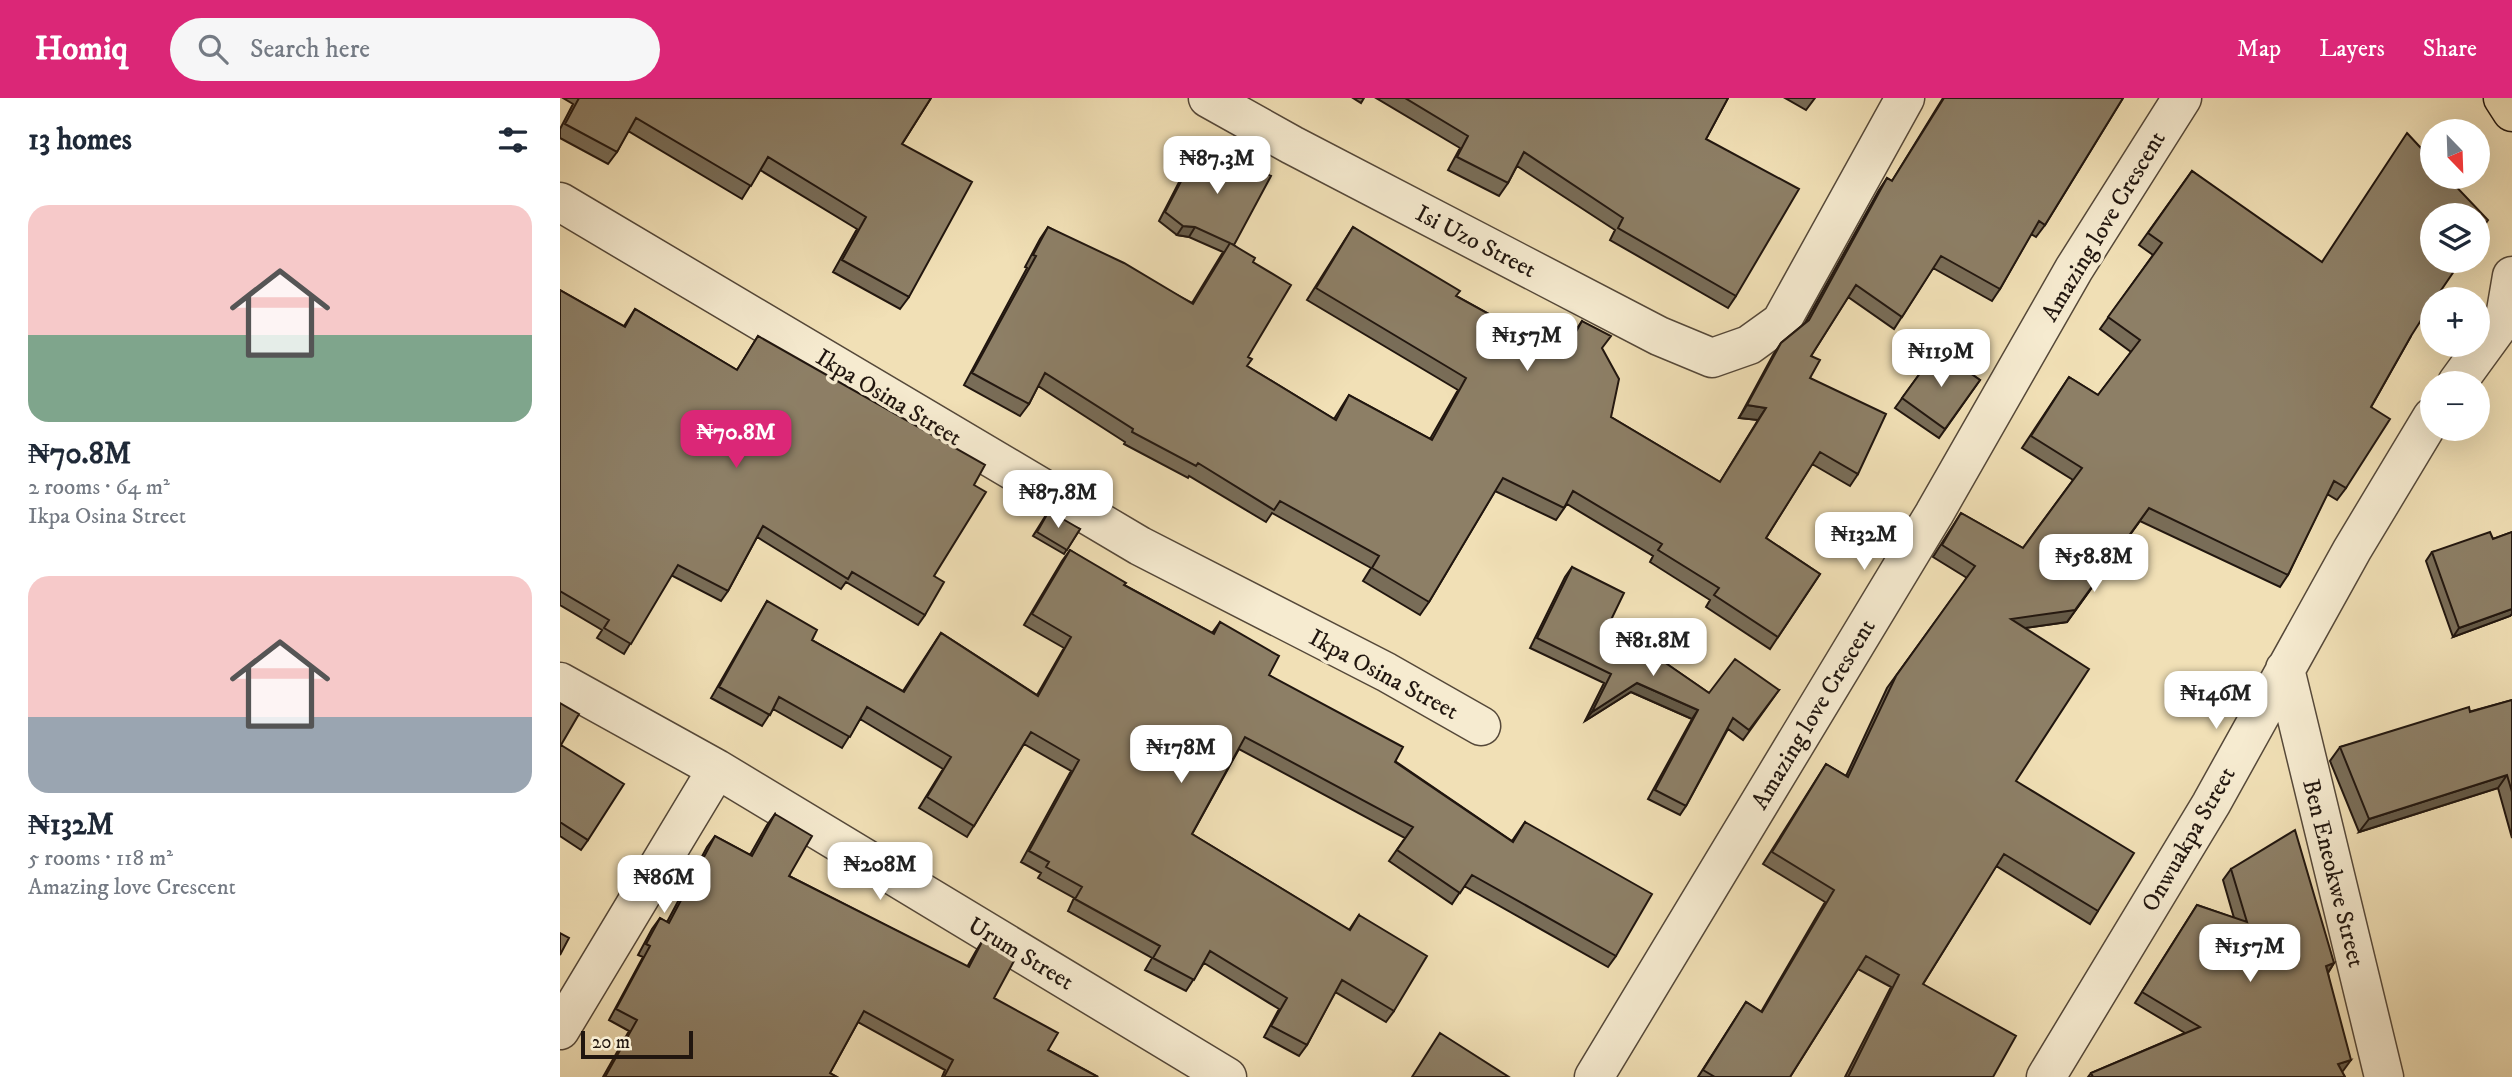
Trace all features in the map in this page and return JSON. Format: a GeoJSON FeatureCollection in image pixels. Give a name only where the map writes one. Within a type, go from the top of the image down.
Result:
{"type":"FeatureCollection","features":[{"type":"Feature","properties":{"kind":"main road"},"geometry":{"type":"LineString","coordinates":[[2503,98],[2512,112]]}},
{"type":"Feature","properties":{"kind":"street","name":"Isi Uzo Street"},"geometry":{"type":"LineString","coordinates":[[1208,98],[1292,145],[1647,330],[1712,358],[1749,345],[1781,323],[1905,98]]}},
{"type":"Feature","properties":{"kind":"street","name":"Amazing love Crescent"},"geometry":{"type":"LineString","coordinates":[[1594,1077],[1934,514],[2081,258],[2182,98]]}},
{"type":"Feature","properties":{"kind":"street","name":"Ikpa Osina Street"},"geometry":{"type":"LineString","coordinates":[[560,202],[1140,546],[1386,672],[1481,726]]}},
{"type":"Feature","properties":{"kind":"street"},"geometry":{"type":"LineString","coordinates":[[2466,371],[2505,317],[2512,276]]}},
{"type":"Feature","properties":{"kind":"street","name":"Onwuakpa Street"},"geometry":{"type":"LineString","coordinates":[[2046,1077],[2211,804],[2379,503],[2420,436]]}},
{"type":"Feature","properties":{"kind":"street","name":"Ben Eneokwe Street"},"geometry":{"type":"LineString","coordinates":[[2285,669],[2384,1077]]}},
{"type":"Feature","properties":{"kind":"street","name":"Urum Street"},"geometry":{"type":"LineString","coordinates":[[560,682],[717,769],[1227,1077]]}},
{"type":"Feature","properties":{"kind":"street"},"geometry":{"type":"LineString","coordinates":[[560,1030],[717,769]]}},
{"type":"Feature","properties":{"kind":"building"},"geometry":{"type":"Polygon","coordinates":[[[579,98],[931,98],[902,144],[972,182],[909,297],[842,260],[866,217],[768,157],[751,186],[636,118],[617,152],[565,124],[579,98]]]}},
{"type":"Feature","properties":{"kind":"building"},"geometry":{"type":"Polygon","coordinates":[[[1405,98],[1728,98],[1706,139],[1799,189],[1736,296],[1618,228],[1623,218],[1524,152],[1508,183],[1457,157],[1468,136],[1405,98]]]}},
{"type":"Feature","properties":{"kind":"building"},"geometry":{"type":"Polygon","coordinates":[[[1944,98],[2123,98],[2045,225],[2039,221],[2000,289],[1941,256],[1902,317],[1856,285],[1811,356],[1820,360],[1810,378],[1886,414],[1858,474],[1820,452],[1766,538],[1820,574],[1778,637],[1714,595],[1719,588],[1658,550],[1662,544],[1573,491],[1564,508],[1503,478],[1429,602],[1372,568],[1379,556],[1280,501],[1274,510],[1198,463],[1196,466],[1132,432],[1133,429],[1045,373],[1029,404],[972,373],[1036,256],[1033,255],[1048,227],[1124,263],[1193,304],[1230,243],[1255,258],[1253,262],[1291,285],[1248,357],[1252,359],[1247,366],[1336,420],[1349,395],[1432,440],[1466,378],[1316,288],[1353,227],[1460,291],[1456,296],[1563,355],[1582,321],[1611,336],[1602,348],[1619,379],[1611,417],[1720,482],[1766,408],[1747,405],[1781,343],[1809,320],[1887,178],[1892,181],[1944,98]]]}},
{"type":"Feature","properties":{"kind":"building"},"geometry":{"type":"Polygon","coordinates":[[[2407,133],[2420,147],[2420,189],[2458,189],[2472,203],[2420,203],[2420,273],[2453,273],[2443,287],[2420,287],[2420,322],[2371,407],[2390,419],[2346,488],[2334,481],[2288,575],[2149,508],[2075,610],[2011,619],[2089,669],[2016,781],[2134,853],[2098,911],[2004,854],[1923,984],[2016,1036],[1993,1077],[1848,1077],[1899,975],[1866,956],[1790,1077],[1715,1077],[1703,1070],[1746,1002],[1762,1012],[1834,890],[1772,852],[1826,764],[1848,777],[1896,676],[1975,566],[1942,545],[1961,513],[2023,548],[2082,468],[2031,436],[2069,377],[2098,395],[2140,340],[2108,317],[2162,243],[2148,233],[2192,171],[2322,262],[2407,133]]]}},
{"type":"Feature","properties":{"kind":"building"},"geometry":{"type":"Polygon","coordinates":[[[1199,147],[1236,167],[1240,160],[1271,176],[1234,245],[1195,227],[1183,226],[1165,212],[1199,147]]]}},
{"type":"Feature","properties":{"kind":"building"},"geometry":{"type":"Polygon","coordinates":[[[560,290],[625,327],[635,309],[737,370],[758,336],[985,465],[974,485],[986,492],[934,576],[944,582],[925,615],[852,572],[848,579],[763,526],[728,591],[678,565],[631,644],[604,628],[609,620],[560,591],[560,290]]]}},
{"type":"Feature","properties":{"kind":"building"},"geometry":{"type":"Polygon","coordinates":[[[1937,350],[1980,380],[1945,429],[1902,398],[1937,350]]]}},
{"type":"Feature","properties":{"kind":"building"},"geometry":{"type":"Polygon","coordinates":[[[1049,511],[1080,529],[1067,550],[1037,532],[1049,511]]]}},
{"type":"Feature","properties":{"kind":"building"},"geometry":{"type":"Polygon","coordinates":[[[2490,532],[2493,539],[2512,532],[2512,609],[2459,628],[2432,552],[2490,532]]]}},
{"type":"Feature","properties":{"kind":"building"},"geometry":{"type":"Polygon","coordinates":[[[1070,550],[1126,583],[1124,585],[1214,634],[1220,622],[1279,656],[1269,675],[1403,747],[1395,762],[1513,842],[1525,822],[1652,894],[1616,956],[1472,875],[1460,893],[1397,850],[1413,827],[1245,737],[1192,834],[1350,930],[1359,915],[1427,956],[1394,1011],[1342,980],[1307,1045],[1271,1026],[1287,998],[1210,951],[1194,980],[1153,958],[1160,946],[1075,899],[1082,887],[1046,867],[1049,862],[1029,851],[1079,760],[1031,732],[974,826],[927,797],[951,757],[867,707],[850,737],[779,697],[770,715],[719,687],[767,601],[817,630],[812,640],[904,692],[941,633],[1038,696],[1071,637],[1032,614],[1070,550]]]}},
{"type":"Feature","properties":{"kind":"building"},"geometry":{"type":"Polygon","coordinates":[[[1572,567],[1624,593],[1609,624],[1709,693],[1735,659],[1779,690],[1749,730],[1733,718],[1686,806],[1655,790],[1698,710],[1637,683],[1592,712],[1611,674],[1537,638],[1572,567]]]}},
{"type":"Feature","properties":{"kind":"building"},"geometry":{"type":"Polygon","coordinates":[[[2512,700],[2512,792],[2507,775],[2369,819],[2340,747],[2469,707],[2470,712],[2512,700]]]}},
{"type":"Feature","properties":{"kind":"building"},"geometry":{"type":"Polygon","coordinates":[[[560,703],[579,714],[561,745],[624,784],[588,840],[560,822],[560,703]]]}},
{"type":"Feature","properties":{"kind":"building"},"geometry":{"type":"Polygon","coordinates":[[[775,814],[812,836],[789,876],[969,967],[983,940],[1015,959],[994,998],[1058,1033],[1048,1050],[1098,1077],[944,1077],[953,1060],[864,1011],[830,1073],[837,1077],[605,1077],[637,1020],[616,1009],[650,946],[646,944],[660,918],[669,923],[715,836],[752,856],[775,814]]]}},
{"type":"Feature","properties":{"kind":"building"},"geometry":{"type":"Polygon","coordinates":[[[2295,830],[2334,963],[2326,966],[2351,1060],[2338,1064],[2345,1077],[2093,1077],[2091,1073],[2200,1027],[2142,992],[2197,905],[2247,922],[2231,869],[2295,830]]]}},
{"type":"Feature","properties":{"kind":"building"},"geometry":{"type":"Polygon","coordinates":[[[560,933],[569,938],[560,955],[560,933]]]}},
{"type":"Feature","properties":{"kind":"building"},"geometry":{"type":"Polygon","coordinates":[[[1440,1033],[1509,1077],[1412,1077],[1440,1033]]]}}]}
